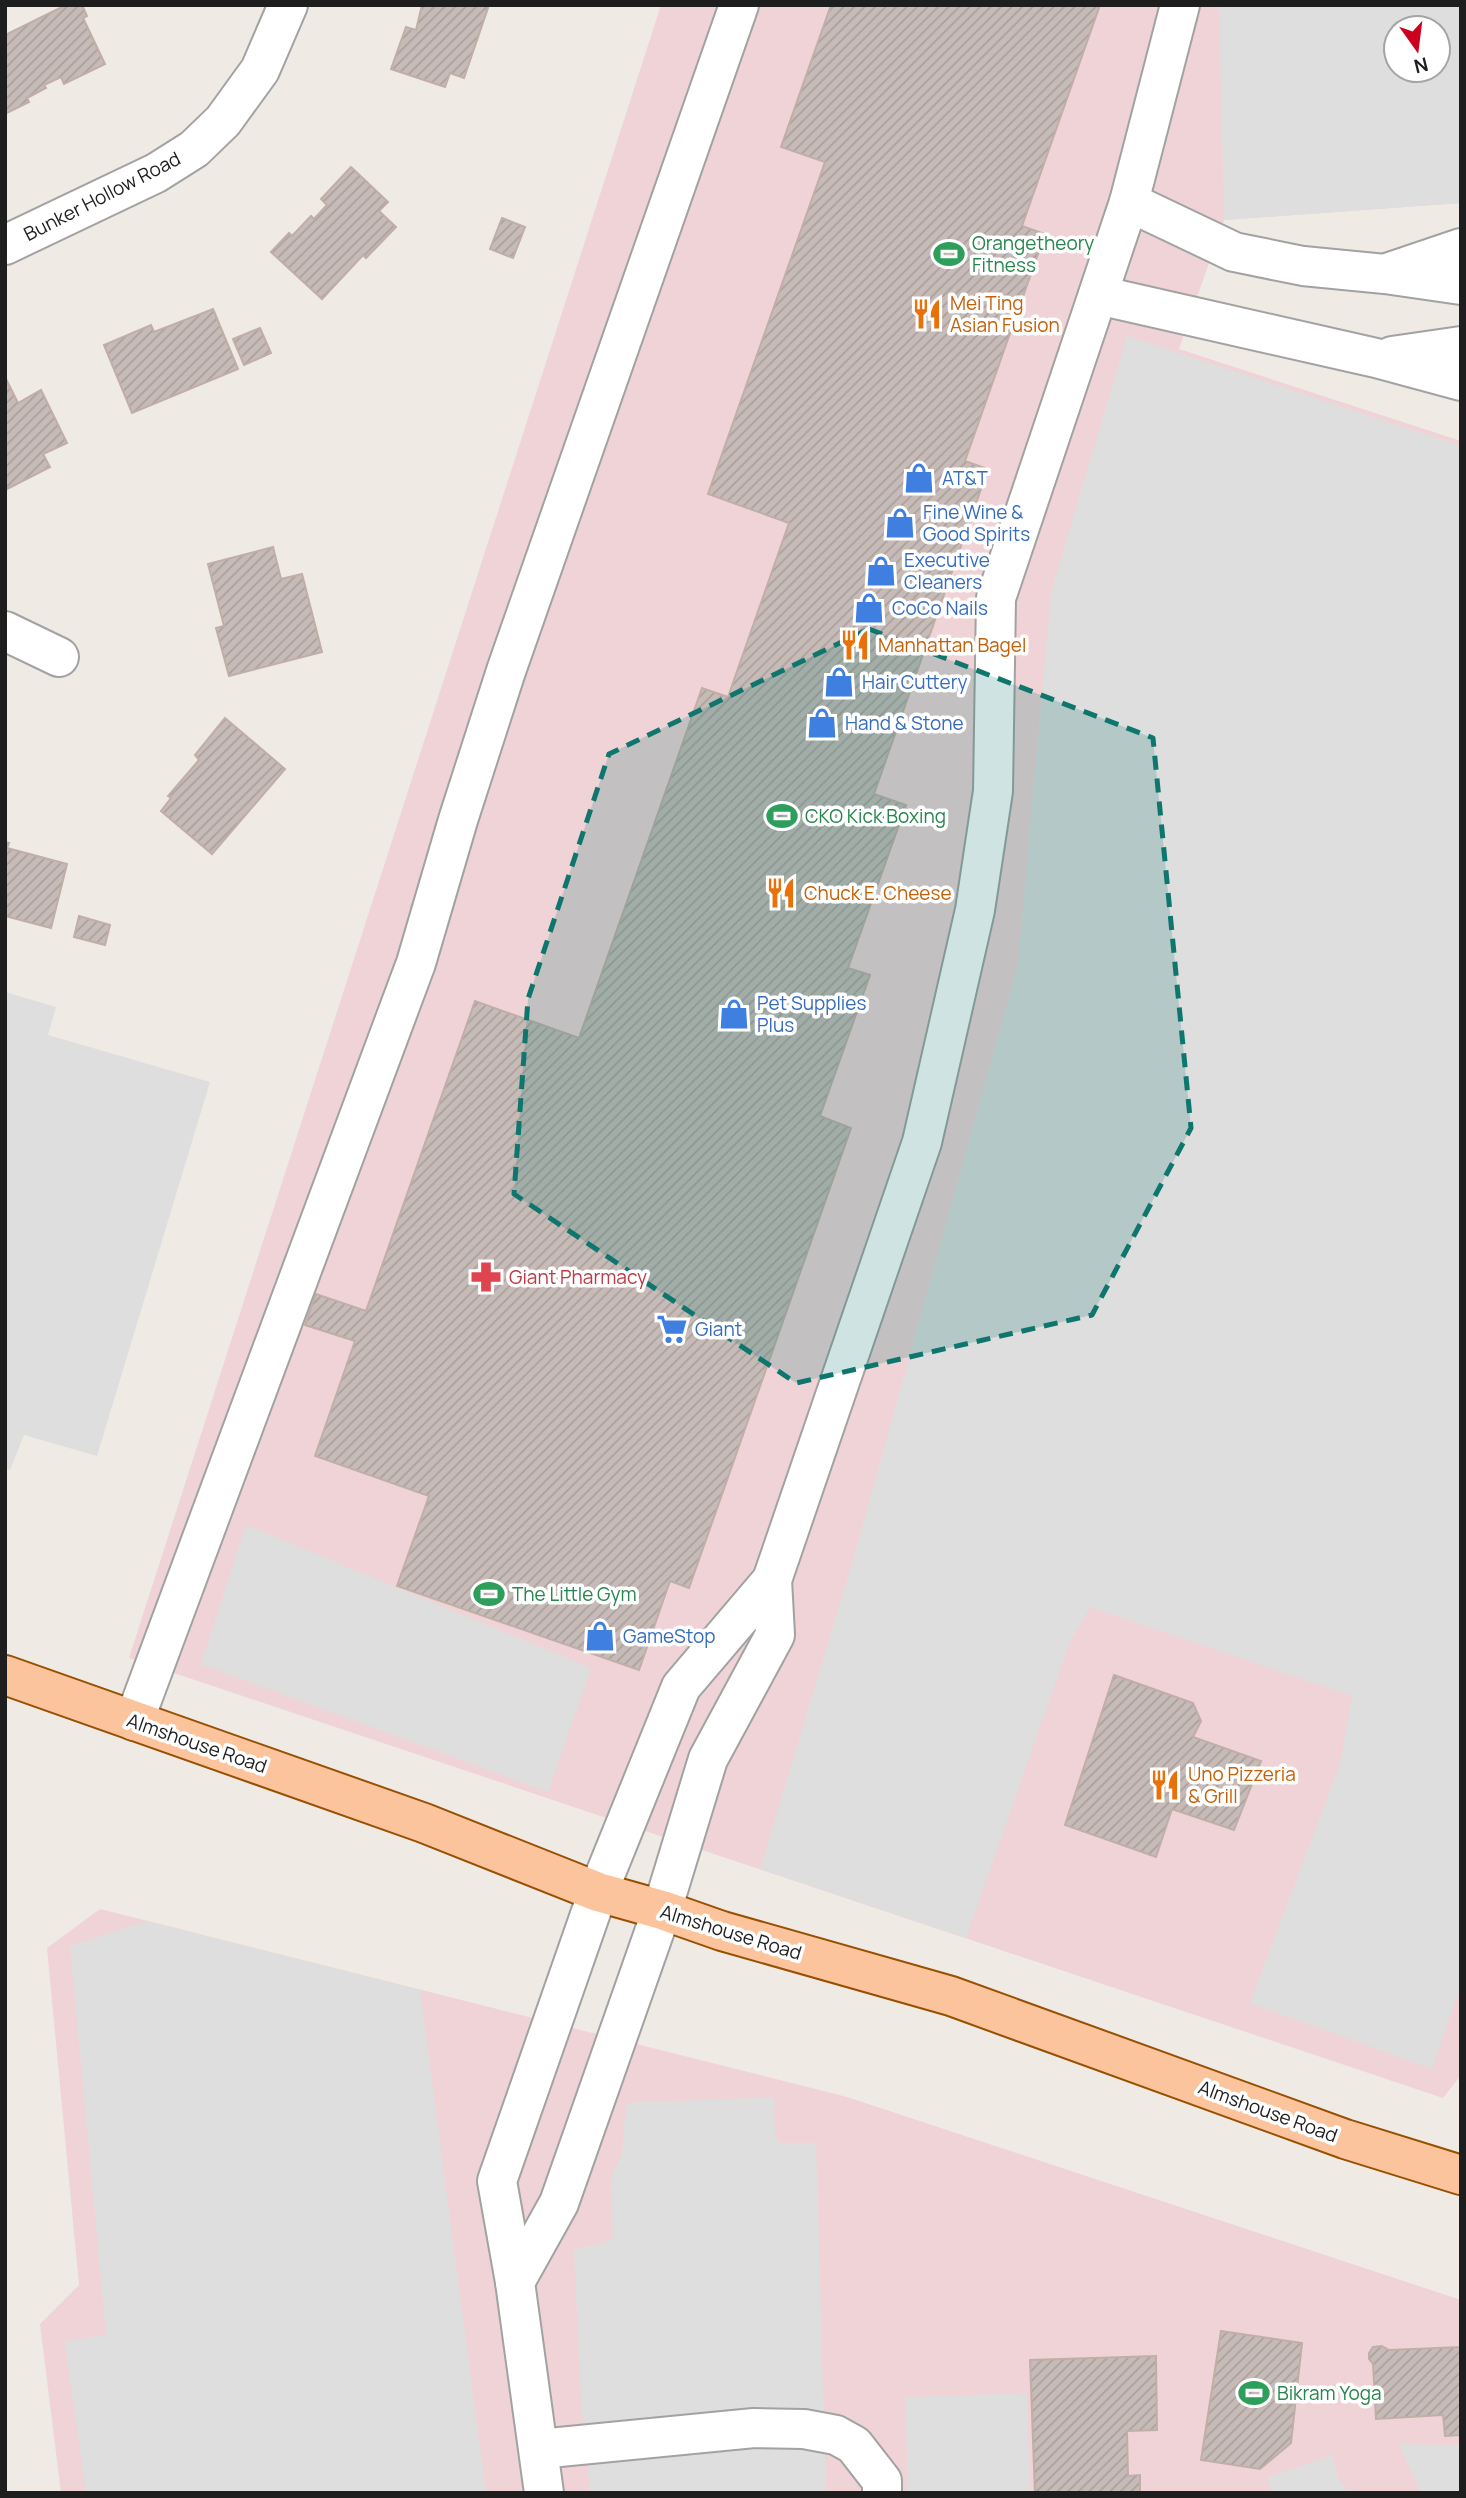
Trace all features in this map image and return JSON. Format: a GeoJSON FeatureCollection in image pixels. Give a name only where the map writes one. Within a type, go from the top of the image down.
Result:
{"type":"FeatureCollection","features":[{"type":"Feature","properties":{"kind":"main road","name":"Almshouse Road"},"geometry":{"type":"LineString","coordinates":[[5,1675],[424,1823],[598,1892],[722,1931],[951,1996],[1345,2139],[1461,2175]]}},
{"type":"Feature","properties":{"kind":"street","name":"Bunker Hollow Road"},"geometry":{"type":"LineString","coordinates":[[5,245],[156,173],[194,149],[223,121],[260,70],[288,5]]}},
{"type":"Feature","properties":{"kind":"street"},"geometry":{"type":"LineString","coordinates":[[134,1721],[416,963],[506,671],[738,5]]}},
{"type":"Feature","properties":{"kind":"street"},"geometry":{"type":"LineString","coordinates":[[544,2493],[515,2283],[497,2181],[598,1892],[681,1687],[772,1580],[922,1142],[975,910],[993,790],[996,598],[1129,202],[1180,5]]}},
{"type":"Feature","properties":{"kind":"street"},"geometry":{"type":"LineString","coordinates":[[1129,202],[1234,253],[1303,266],[1461,285]]}},
{"type":"Feature","properties":{"kind":"street"},"geometry":{"type":"LineString","coordinates":[[1385,274],[1461,248]]}},
{"type":"Feature","properties":{"kind":"street"},"geometry":{"type":"LineString","coordinates":[[1098,295],[1376,358],[1461,381]]}},
{"type":"Feature","properties":{"kind":"street"},"geometry":{"type":"LineString","coordinates":[[1376,358],[1461,346]]}},
{"type":"Feature","properties":{"kind":"street"},"geometry":{"type":"LineString","coordinates":[[5,631],[59,657]]}},
{"type":"Feature","properties":{"kind":"street"},"geometry":{"type":"LineString","coordinates":[[515,2283],[559,2203],[662,1910],[708,1759],[775,1635],[772,1580]]}},
{"type":"Feature","properties":{"kind":"street"},"geometry":{"type":"LineString","coordinates":[[539,2449],[754,2428],[804,2429],[836,2435],[853,2445],[882,2481],[882,2493]]}},
{"type":"Feature","properties":{"kind":"highlighted area"},"geometry":{"type":"Polygon","coordinates":[[[869,629],[1153,738],[1191,1128],[1092,1315],[796,1383],[514,1194],[528,999],[609,754],[869,629]]]}},
{"type":"Feature","properties":{"kind":"shaded area"},"geometry":{"type":"Polygon","coordinates":[[[661,5],[1461,5],[1461,203],[1224,220],[1179,349],[1461,441],[1461,2075],[1443,2098],[129,1658],[661,5]]]}},
{"type":"Feature","properties":{"kind":"shaded area"},"geometry":{"type":"Polygon","coordinates":[[[1219,5],[1461,5],[1461,203],[1224,220],[1219,5]]]}},
{"type":"Feature","properties":{"kind":"shaded area"},"geometry":{"type":"Polygon","coordinates":[[[1127,336],[1461,446],[1461,1985],[1432,2069],[1250,2003],[1340,1764],[1352,1696],[1090,1607],[1069,1644],[966,1938],[760,1869],[853,1560],[1018,964],[1051,592],[1127,336]]]}},
{"type":"Feature","properties":{"kind":"shaded area"},"geometry":{"type":"Polygon","coordinates":[[[5,992],[56,1007],[48,1035],[210,1082],[97,1456],[24,1435],[10,1470],[5,1468],[5,992]]]}},
{"type":"Feature","properties":{"kind":"shaded area"},"geometry":{"type":"Polygon","coordinates":[[[246,1525],[591,1668],[548,1792],[201,1664],[246,1525]]]}},
{"type":"Feature","properties":{"kind":"shaded area"},"geometry":{"type":"Polygon","coordinates":[[[100,1909],[847,2097],[1461,2300],[1461,2493],[61,2493],[40,2324],[79,2285],[47,1948],[100,1909]]]}},
{"type":"Feature","properties":{"kind":"shaded area"},"geometry":{"type":"Polygon","coordinates":[[[147,1921],[420,1990],[486,2493],[86,2493],[65,2342],[106,2334],[70,1946],[147,1921]]]}},
{"type":"Feature","properties":{"kind":"shaded area"},"geometry":{"type":"Polygon","coordinates":[[[774,2097],[775,2135],[778,2141],[816,2143],[826,2493],[590,2493],[581,2402],[574,2249],[610,2241],[613,2235],[612,2175],[622,2155],[626,2103],[774,2097]]]}},
{"type":"Feature","properties":{"kind":"shaded area"},"geometry":{"type":"Polygon","coordinates":[[[1027,2393],[1030,2493],[908,2493],[905,2397],[1027,2393]]]}},
{"type":"Feature","properties":{"kind":"shaded area"},"geometry":{"type":"Polygon","coordinates":[[[1399,2444],[1461,2445],[1461,2493],[1421,2493],[1399,2444]]]}},
{"type":"Feature","properties":{"kind":"shaded area"},"geometry":{"type":"Polygon","coordinates":[[[1332,2455],[1338,2478],[1348,2493],[1272,2493],[1267,2478],[1332,2455]]]}},
{"type":"Feature","properties":{"kind":"building"},"geometry":{"type":"Polygon","coordinates":[[[66,5],[82,5],[87,16],[83,18],[105,64],[64,84],[61,77],[44,85],[46,88],[27,98],[29,102],[5,114],[5,35],[66,5]]]}},
{"type":"Feature","properties":{"kind":"building"},"geometry":{"type":"Polygon","coordinates":[[[422,5],[489,5],[464,78],[450,73],[445,87],[391,69],[406,27],[416,30],[422,5]]]}},
{"type":"Feature","properties":{"kind":"building"},"geometry":{"type":"Polygon","coordinates":[[[831,5],[1100,5],[1022,226],[1045,234],[965,461],[988,469],[874,794],[906,805],[848,968],[870,975],[820,1116],[851,1128],[689,1588],[670,1581],[639,1670],[397,1586],[429,1496],[315,1456],[355,1341],[305,1325],[316,1294],[366,1311],[475,1001],[579,1038],[702,688],[728,697],[789,523],[708,494],[825,162],[781,147],[831,5]]]}},
{"type":"Feature","properties":{"kind":"building"},"geometry":{"type":"Polygon","coordinates":[[[351,167],[388,202],[379,211],[396,227],[366,258],[363,255],[322,299],[271,252],[289,233],[292,236],[311,216],[314,219],[327,205],[321,199],[351,167]]]}},
{"type":"Feature","properties":{"kind":"building"},"geometry":{"type":"Polygon","coordinates":[[[502,218],[525,227],[513,258],[490,249],[502,218]]]}},
{"type":"Feature","properties":{"kind":"building"},"geometry":{"type":"Polygon","coordinates":[[[213,309],[238,369],[132,413],[104,345],[151,325],[154,332],[213,309]]]}},
{"type":"Feature","properties":{"kind":"building"},"geometry":{"type":"Polygon","coordinates":[[[260,328],[271,353],[244,365],[233,339],[260,328]]]}},
{"type":"Feature","properties":{"kind":"building"},"geometry":{"type":"Polygon","coordinates":[[[5,377],[18,403],[41,390],[67,443],[43,454],[50,467],[5,490],[5,377]]]}},
{"type":"Feature","properties":{"kind":"building"},"geometry":{"type":"Polygon","coordinates":[[[273,547],[281,579],[302,574],[322,652],[229,676],[216,628],[224,626],[208,564],[273,547]]]}},
{"type":"Feature","properties":{"kind":"building"},"geometry":{"type":"Polygon","coordinates":[[[225,718],[285,769],[212,854],[161,811],[171,798],[168,796],[199,760],[195,755],[225,718]]]}},
{"type":"Feature","properties":{"kind":"building"},"geometry":{"type":"Polygon","coordinates":[[[5,842],[9,843],[7,848],[67,864],[51,928],[5,916],[5,842]]]}},
{"type":"Feature","properties":{"kind":"building"},"geometry":{"type":"Polygon","coordinates":[[[79,916],[110,925],[105,945],[74,937],[79,916]]]}},
{"type":"Feature","properties":{"kind":"building","name":"Uno Pizzeria & Grill"},"geometry":{"type":"Polygon","coordinates":[[[1114,1675],[1193,1703],[1201,1721],[1193,1737],[1261,1761],[1234,1830],[1172,1809],[1156,1857],[1065,1825],[1114,1675]]]}},
{"type":"Feature","properties":{"kind":"building","name":"Bikram Yoga"},"geometry":{"type":"Polygon","coordinates":[[[1221,2331],[1302,2343],[1291,2443],[1260,2469],[1201,2460],[1221,2331]]]}},
{"type":"Feature","properties":{"kind":"building"},"geometry":{"type":"Polygon","coordinates":[[[1382,2346],[1389,2350],[1461,2347],[1461,2435],[1445,2436],[1443,2415],[1376,2419],[1373,2364],[1369,2353],[1373,2347],[1382,2346]]]}},
{"type":"Feature","properties":{"kind":"building"},"geometry":{"type":"Polygon","coordinates":[[[1156,2356],[1157,2430],[1127,2431],[1128,2476],[1140,2475],[1140,2493],[1035,2493],[1030,2360],[1156,2356]]]}},
{"type":"Feature","properties":{"kind":"place","name":"Orangetheory Fitness"},"geometry":{"type":"Point","coordinates":[949,254]}},
{"type":"Feature","properties":{"kind":"place","name":"Mei Ting Asian Fusion"},"geometry":{"type":"Point","coordinates":[927,314]}},
{"type":"Feature","properties":{"kind":"place","name":"AT&T"},"geometry":{"type":"Point","coordinates":[919,478]}},
{"type":"Feature","properties":{"kind":"place","name":"Fine Wine & Good Spirits"},"geometry":{"type":"Point","coordinates":[900,523]}},
{"type":"Feature","properties":{"kind":"place","name":"Executive Cleaners"},"geometry":{"type":"Point","coordinates":[881,571]}},
{"type":"Feature","properties":{"kind":"place","name":"CoCo Nails"},"geometry":{"type":"Point","coordinates":[869,608]}},
{"type":"Feature","properties":{"kind":"place","name":"Manhattan Bagel"},"geometry":{"type":"Point","coordinates":[855,645]}},
{"type":"Feature","properties":{"kind":"place","name":"Hair Cuttery"},"geometry":{"type":"Point","coordinates":[839,682]}},
{"type":"Feature","properties":{"kind":"place","name":"Hand & Stone"},"geometry":{"type":"Point","coordinates":[822,723]}},
{"type":"Feature","properties":{"kind":"place","name":"CKO Kick Boxing"},"geometry":{"type":"Point","coordinates":[782,816]}},
{"type":"Feature","properties":{"kind":"place","name":"Chuck E. Cheese"},"geometry":{"type":"Point","coordinates":[781,893]}},
{"type":"Feature","properties":{"kind":"place","name":"Pet Supplies Plus"},"geometry":{"type":"Point","coordinates":[734,1014]}},
{"type":"Feature","properties":{"kind":"place","name":"Giant Pharmacy"},"geometry":{"type":"Point","coordinates":[486,1277]}},
{"type":"Feature","properties":{"kind":"place","name":"Giant"},"geometry":{"type":"Point","coordinates":[672,1329]}},
{"type":"Feature","properties":{"kind":"place","name":"The Little Gym"},"geometry":{"type":"Point","coordinates":[489,1594]}},
{"type":"Feature","properties":{"kind":"place","name":"GameStop"},"geometry":{"type":"Point","coordinates":[600,1636]}},
{"type":"Feature","properties":{"kind":"place","name":"Uno Pizzeria & Grill"},"geometry":{"type":"Point","coordinates":[1165,1785]}},
{"type":"Feature","properties":{"kind":"place","name":"Bikram Yoga"},"geometry":{"type":"Point","coordinates":[1254,2393]}}]}
